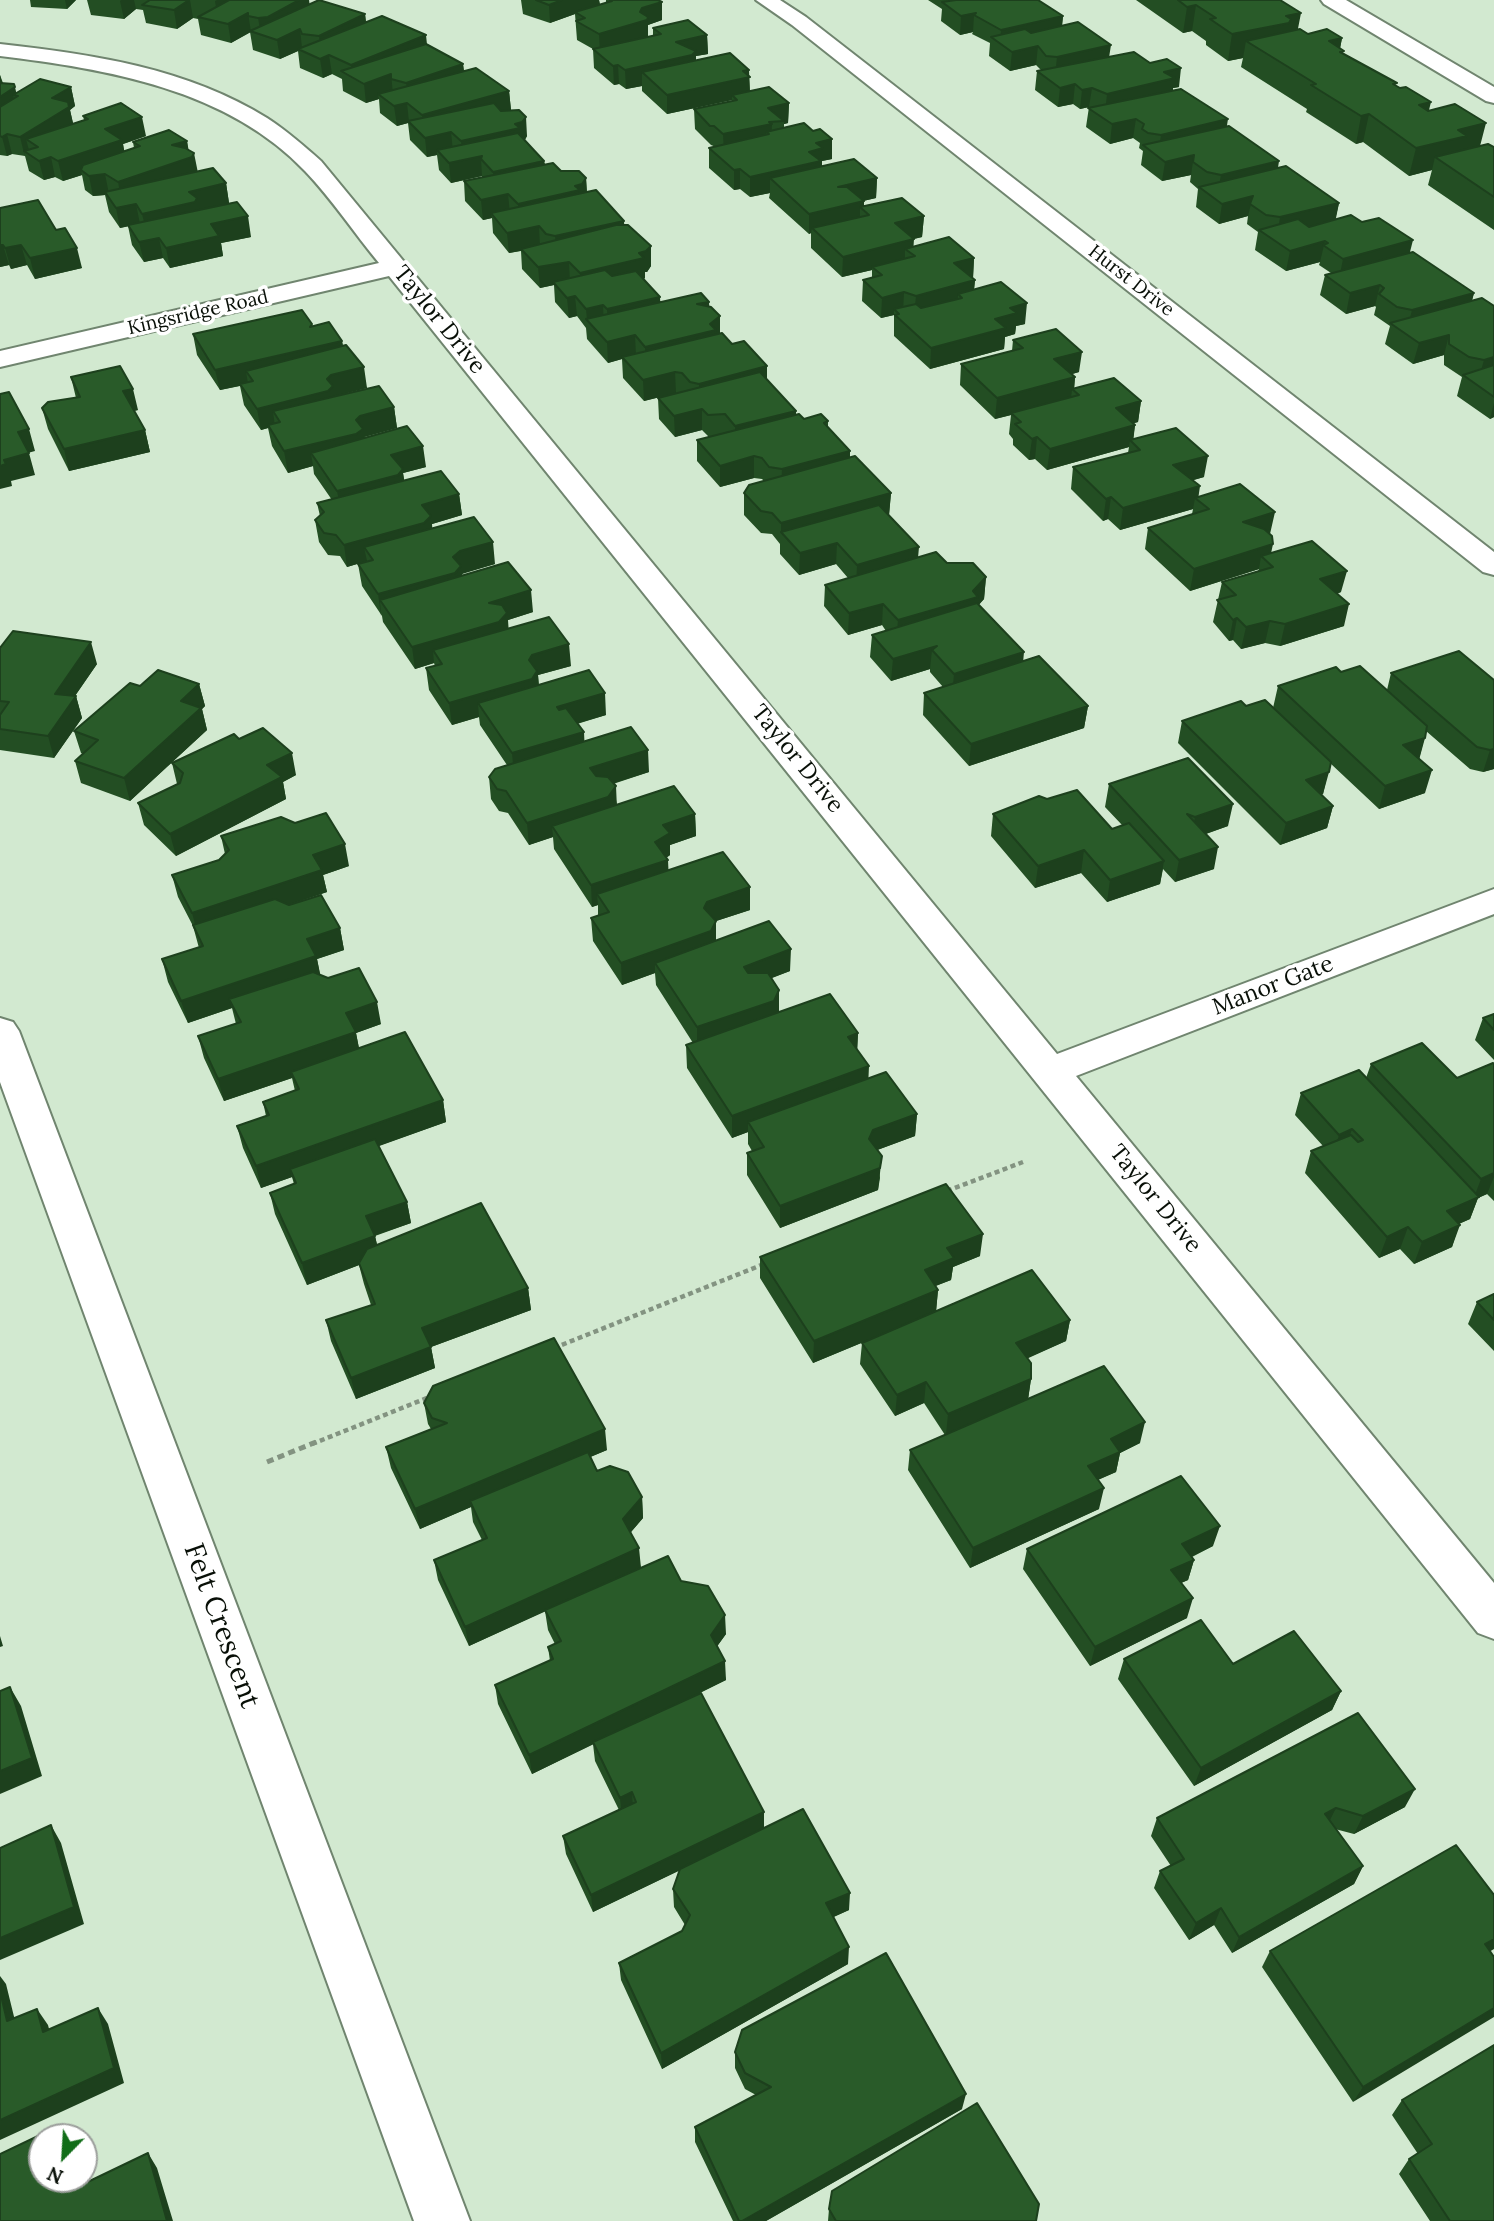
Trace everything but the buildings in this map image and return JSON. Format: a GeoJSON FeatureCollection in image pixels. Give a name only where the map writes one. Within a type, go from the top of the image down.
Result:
{"type":"FeatureCollection","features":[{"type":"Feature","properties":{"kind":"street","name":"Hurst Drive"},"geometry":{"type":"LineString","coordinates":[[766,0],[799,21],[1494,566]]}},
{"type":"Feature","properties":{"kind":"street"},"geometry":{"type":"LineString","coordinates":[[1331,0],[1494,96]]}},
{"type":"Feature","properties":{"kind":"street","name":"Taylor Drive"},"geometry":{"type":"LineString","coordinates":[[0,50],[52,56],[154,78],[202,95],[249,116],[313,166],[1494,1618]]}},
{"type":"Feature","properties":{"kind":"street","name":"Kingsridge Road"},"geometry":{"type":"LineString","coordinates":[[0,359],[395,267]]}},
{"type":"Feature","properties":{"kind":"street","name":"Manor Gate"},"geometry":{"type":"LineString","coordinates":[[1051,1071],[1494,901]]}},
{"type":"Feature","properties":{"kind":"street","name":"Felt Crescent"},"geometry":{"type":"LineString","coordinates":[[0,1031],[443,2221]]}},
{"type":"Feature","properties":{"kind":"path"},"geometry":{"type":"LineString","coordinates":[[946,1192],[1023,1162]]}},
{"type":"Feature","properties":{"kind":"path"},"geometry":{"type":"LineString","coordinates":[[549,1350],[766,1263]]}},
{"type":"Feature","properties":{"kind":"path"},"geometry":{"type":"LineString","coordinates":[[267,1462],[433,1396]]}}]}
